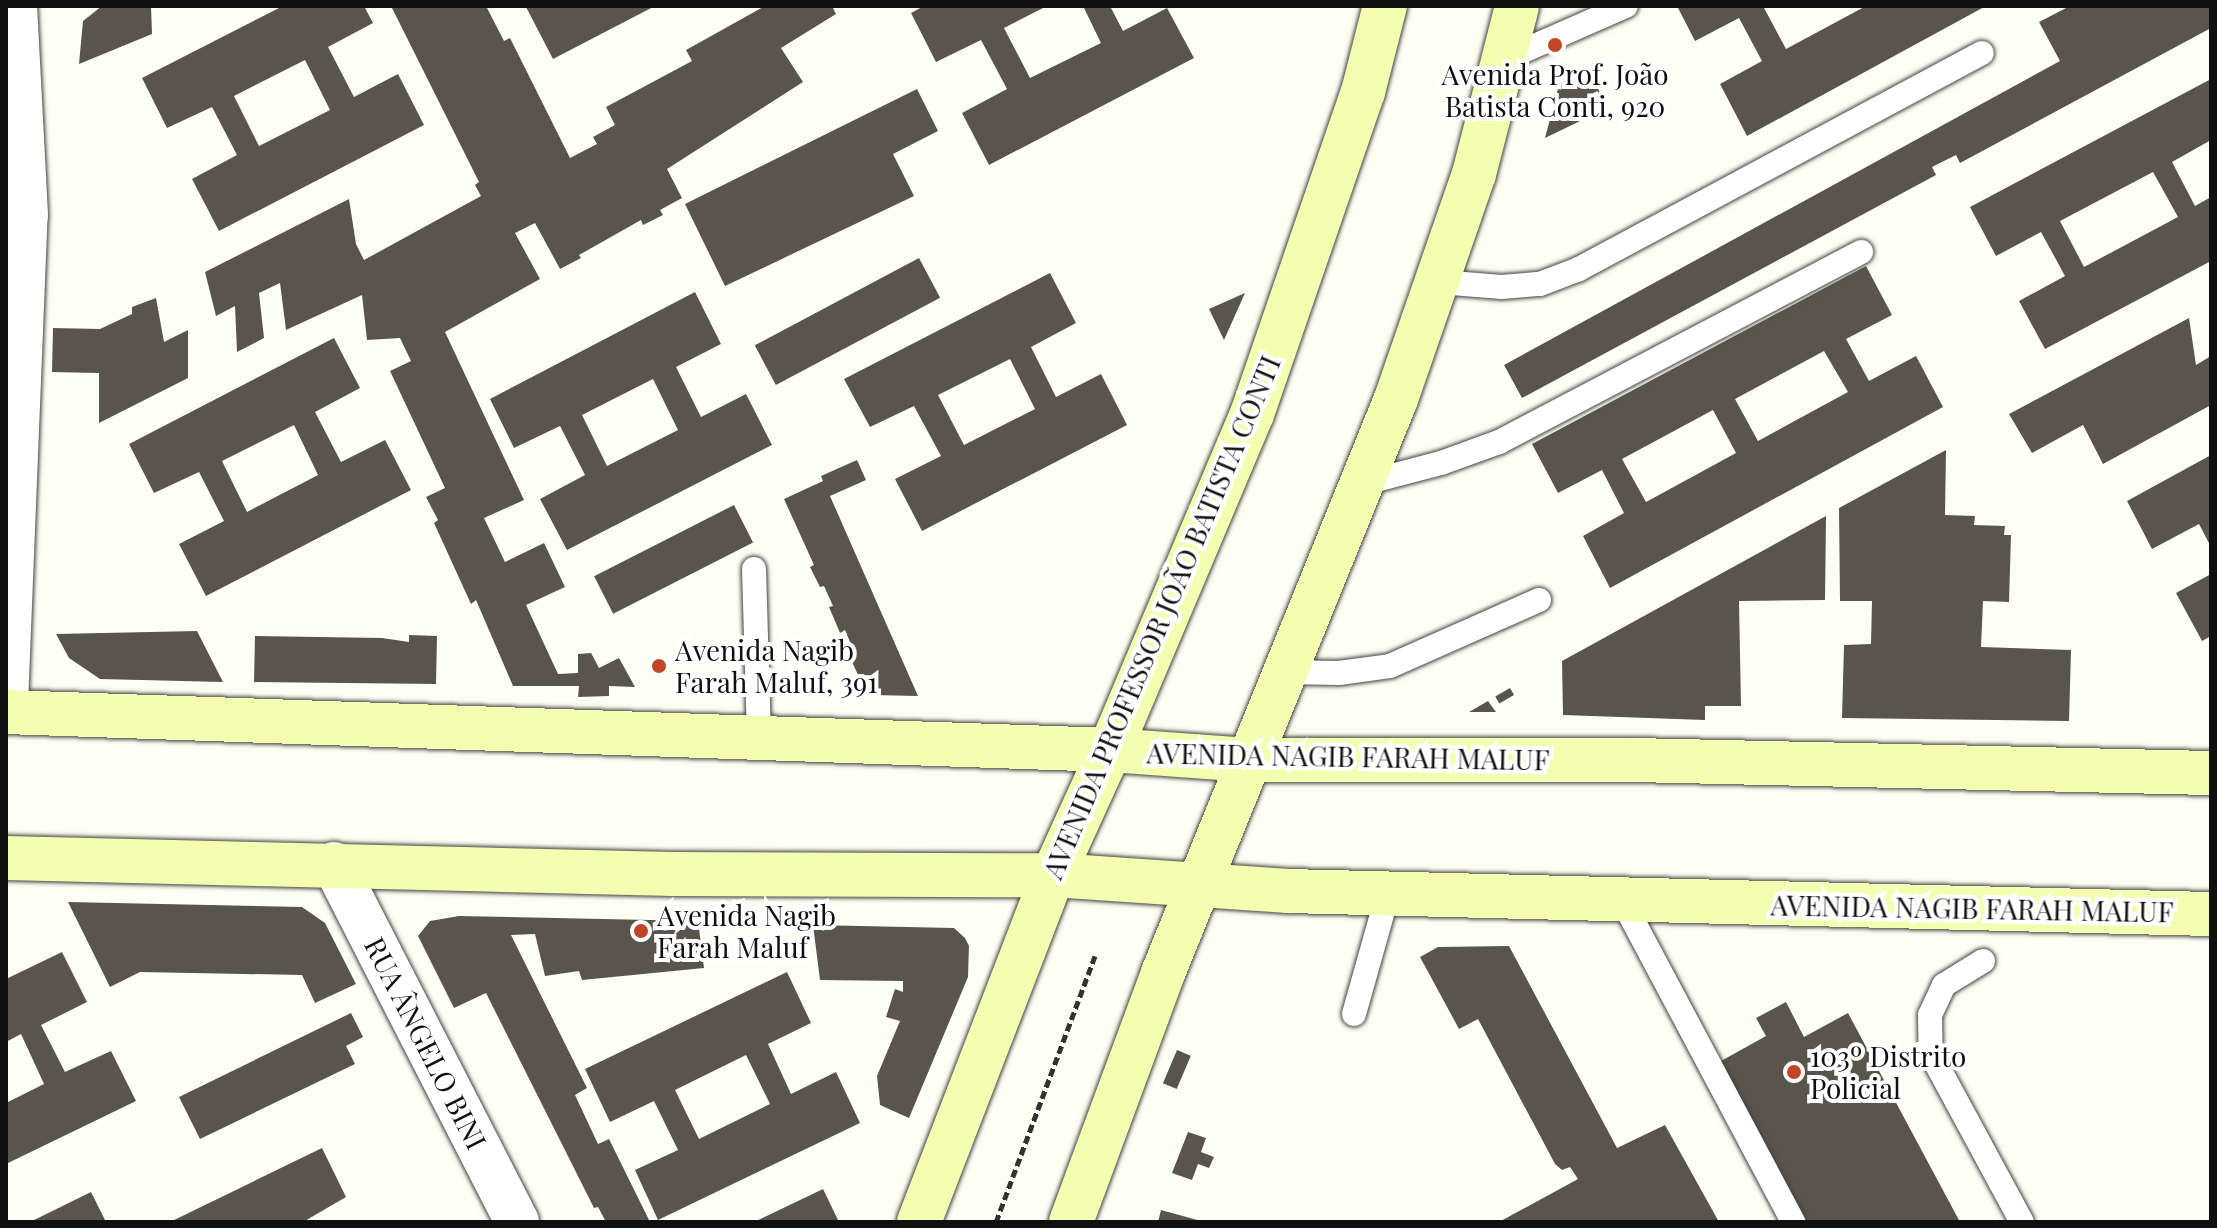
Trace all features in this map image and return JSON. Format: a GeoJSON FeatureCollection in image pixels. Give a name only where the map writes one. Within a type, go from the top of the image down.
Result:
{"type":"FeatureCollection","features":[{"type":"Feature","properties":{"kind":"main road","name":"AVENIDA PROFESSOR JOÃO BATISTA CONTI"},"geometry":{"type":"LineString","coordinates":[[919,1222],[1053,875],[1110,750],[1252,414],[1363,92],[1385,6]]}},
{"type":"Feature","properties":{"kind":"main road"},"geometry":{"type":"LineString","coordinates":[[1071,1222],[1198,886],[1361,484],[1439,282],[1474,174],[1517,6]]}},
{"type":"Feature","properties":{"kind":"main road","name":"AVENIDA NAGIB FARAH MALUF"},"geometry":{"type":"LineString","coordinates":[[6,712],[1110,750],[1249,760],[1633,760],[2211,773]]}},
{"type":"Feature","properties":{"kind":"main road","name":"AVENIDA NAGIB FARAH MALUF"},"geometry":{"type":"LineString","coordinates":[[6,858],[672,874],[1053,875],[1198,886],[1388,893],[2211,914]]}},
{"type":"Feature","properties":{"kind":"street"},"geometry":{"type":"LineString","coordinates":[[6,704],[26,215],[15,6]]}},
{"type":"Feature","properties":{"kind":"street","name":"RUA ÂNGELO BINI"},"geometry":{"type":"LineString","coordinates":[[334,864],[517,1222]]}},
{"type":"Feature","properties":{"kind":"lane"},"geometry":{"type":"LineString","coordinates":[[1505,59],[1626,6]]}},
{"type":"Feature","properties":{"kind":"lane"},"geometry":{"type":"LineString","coordinates":[[1439,282],[1502,287],[1540,284],[1579,269],[1982,53]]}},
{"type":"Feature","properties":{"kind":"lane"},"geometry":{"type":"LineString","coordinates":[[1361,484],[1441,463],[1499,442],[1861,252]]}},
{"type":"Feature","properties":{"kind":"lane"},"geometry":{"type":"LineString","coordinates":[[754,569],[759,738]]}},
{"type":"Feature","properties":{"kind":"lane"},"geometry":{"type":"LineString","coordinates":[[1284,672],[1339,673],[1390,666],[1539,600]]}},
{"type":"Feature","properties":{"kind":"lane"},"geometry":{"type":"LineString","coordinates":[[1354,1014],[1388,893]]}},
{"type":"Feature","properties":{"kind":"lane"},"geometry":{"type":"LineString","coordinates":[[1622,900],[1793,1222]]}},
{"type":"Feature","properties":{"kind":"lane"},"geometry":{"type":"LineString","coordinates":[[1983,961],[1944,985],[1930,1015],[1931,1054],[2022,1222]]}},
{"type":"Feature","properties":{"kind":"path"},"geometry":{"type":"LineString","coordinates":[[996,1222],[1095,956]]}},
{"type":"Feature","properties":{"kind":"building"},"geometry":{"type":"Polygon","coordinates":[[[102,6],[151,6],[152,34],[79,64],[83,21],[102,6]]]}},
{"type":"Feature","properties":{"kind":"building"},"geometry":{"type":"Polygon","coordinates":[[[283,6],[364,6],[373,23],[328,47],[354,97],[398,74],[424,125],[219,231],[192,179],[237,155],[212,107],[167,128],[142,78],[283,6]],[[305,60],[234,96],[259,146],[330,110],[305,60]]]}},
{"type":"Feature","properties":{"kind":"building"},"geometry":{"type":"Polygon","coordinates":[[[391,6],[486,6],[504,41],[510,38],[570,158],[597,144],[593,137],[615,125],[606,107],[692,61],[686,50],[765,6],[832,6],[836,14],[781,48],[803,82],[667,169],[682,198],[660,210],[663,215],[643,225],[641,220],[560,269],[535,223],[515,233],[540,279],[445,332],[524,500],[484,518],[505,562],[544,543],[565,587],[526,605],[558,674],[578,673],[578,654],[591,653],[599,668],[619,658],[635,687],[609,686],[609,696],[578,697],[579,686],[513,686],[476,600],[471,604],[434,523],[438,520],[426,497],[445,488],[390,371],[411,361],[400,338],[367,340],[362,295],[286,330],[280,283],[259,293],[264,338],[237,352],[235,306],[216,316],[205,272],[349,199],[356,244],[364,260],[481,196],[475,185],[479,182],[391,6]]]}},
{"type":"Feature","properties":{"kind":"building"},"geometry":{"type":"Polygon","coordinates":[[[655,6],[553,59],[526,7],[655,6]]]}},
{"type":"Feature","properties":{"kind":"building"},"geometry":{"type":"Polygon","coordinates":[[[924,6],[1047,6],[1004,28],[1030,78],[1101,43],[1083,6],[1110,6],[1123,31],[1167,8],[1194,58],[989,165],[962,113],[1007,89],[981,40],[936,62],[911,13],[924,6]]]}},
{"type":"Feature","properties":{"kind":"building"},"geometry":{"type":"Polygon","coordinates":[[[1677,6],[1763,6],[1786,49],[1866,6],[1986,6],[1747,136],[1720,84],[1762,61],[1739,18],[1695,41],[1677,6]]]}},
{"type":"Feature","properties":{"kind":"building"},"geometry":{"type":"Polygon","coordinates":[[[2070,6],[2211,6],[2211,28],[1960,163],[1956,155],[1932,167],[1936,175],[1522,398],[1504,365],[2060,61],[2039,22],[2070,6]]]}},
{"type":"Feature","properties":{"kind":"building"},"geometry":{"type":"Polygon","coordinates":[[[1590,71],[1607,108],[1545,138],[1559,85],[1590,71]]]}},
{"type":"Feature","properties":{"kind":"building"},"geometry":{"type":"Polygon","coordinates":[[[2211,79],[2211,140],[2172,162],[2195,206],[2211,197],[2211,261],[2045,349],[2019,301],[2065,276],[2041,232],[1996,256],[1970,207],[2211,79]],[[2153,172],[2060,221],[2084,267],[2178,217],[2153,172]]]}},
{"type":"Feature","properties":{"kind":"building"},"geometry":{"type":"Polygon","coordinates":[[[917,89],[938,131],[893,154],[914,196],[725,286],[685,204],[917,89]]]}},
{"type":"Feature","properties":{"kind":"building"},"geometry":{"type":"Polygon","coordinates":[[[919,258],[940,298],[776,385],[755,345],[919,258]]]}},
{"type":"Feature","properties":{"kind":"building"},"geometry":{"type":"Polygon","coordinates":[[[1866,266],[1892,315],[1846,339],[1869,381],[1916,356],[1943,407],[1610,588],[1583,536],[1624,513],[1602,470],[1558,493],[1532,444],[1866,266]],[[1824,351],[1735,399],[1758,441],[1848,392],[1824,351]],[[1713,410],[1622,459],[1646,502],[1736,453],[1713,410]]]}},
{"type":"Feature","properties":{"kind":"building"},"geometry":{"type":"Polygon","coordinates":[[[1050,273],[1076,323],[1031,347],[1056,397],[1101,374],[1127,425],[922,531],[895,479],[941,456],[914,406],[870,427],[844,379],[1050,273]],[[1010,359],[938,395],[964,445],[1035,409],[1010,359]]]}},
{"type":"Feature","properties":{"kind":"building"},"geometry":{"type":"Polygon","coordinates":[[[695,292],[721,344],[676,367],[701,417],[746,394],[772,445],[567,550],[540,499],[585,475],[560,426],[514,448],[490,399],[695,292]],[[653,379],[582,415],[607,466],[678,430],[653,379]]]}},
{"type":"Feature","properties":{"kind":"building"},"geometry":{"type":"Polygon","coordinates":[[[1245,293],[1224,340],[1209,309],[1245,293]]]}},
{"type":"Feature","properties":{"kind":"building"},"geometry":{"type":"Polygon","coordinates":[[[156,298],[164,342],[188,330],[188,378],[99,423],[99,373],[52,372],[53,328],[100,329],[132,314],[132,307],[156,298]]]}},
{"type":"Feature","properties":{"kind":"building"},"geometry":{"type":"Polygon","coordinates":[[[2189,318],[2196,365],[2211,356],[2211,405],[2103,464],[2083,425],[2032,453],[2009,414],[2189,318]]]}},
{"type":"Feature","properties":{"kind":"building"},"geometry":{"type":"Polygon","coordinates":[[[334,338],[360,388],[315,412],[341,462],[385,440],[411,490],[206,596],[179,544],[224,521],[199,472],[154,493],[129,444],[334,338]],[[294,425],[222,461],[247,512],[318,475],[294,425]]]}},
{"type":"Feature","properties":{"kind":"building"},"geometry":{"type":"Polygon","coordinates":[[[1946,450],[1945,515],[1975,516],[1974,525],[2005,526],[2004,535],[2011,535],[2009,602],[1983,601],[1981,647],[2071,650],[2069,721],[1842,718],[1844,645],[1871,644],[1872,601],[1840,601],[1839,508],[1946,450]]]}},
{"type":"Feature","properties":{"kind":"building"},"geometry":{"type":"Polygon","coordinates":[[[2211,455],[2211,547],[2199,524],[2152,549],[2127,501],[2211,455]]]}},
{"type":"Feature","properties":{"kind":"building"},"geometry":{"type":"Polygon","coordinates":[[[857,460],[866,480],[830,496],[918,696],[873,695],[864,674],[859,677],[847,651],[853,649],[845,630],[840,633],[829,607],[833,606],[824,586],[820,587],[810,567],[814,565],[784,499],[823,481],[821,476],[857,460]]]}},
{"type":"Feature","properties":{"kind":"building"},"geometry":{"type":"Polygon","coordinates":[[[734,505],[753,542],[613,614],[594,576],[734,505]]]}},
{"type":"Feature","properties":{"kind":"building"},"geometry":{"type":"Polygon","coordinates":[[[1826,516],[1825,600],[1739,601],[1741,706],[1705,706],[1705,720],[1563,715],[1562,661],[1826,516]]]}},
{"type":"Feature","properties":{"kind":"building"},"geometry":{"type":"Polygon","coordinates":[[[2211,574],[2211,636],[2202,641],[2176,593],[2211,574]]]}},
{"type":"Feature","properties":{"kind":"building"},"geometry":{"type":"Polygon","coordinates":[[[197,631],[223,682],[100,679],[69,658],[56,634],[197,631]]]}},
{"type":"Feature","properties":{"kind":"building"},"geometry":{"type":"Polygon","coordinates":[[[409,635],[437,636],[436,684],[254,682],[255,636],[382,638],[409,642],[409,635]]]}},
{"type":"Feature","properties":{"kind":"building"},"geometry":{"type":"Polygon","coordinates":[[[1510,688],[1514,695],[1499,703],[1495,696],[1510,688]]]}},
{"type":"Feature","properties":{"kind":"building"},"geometry":{"type":"Polygon","coordinates":[[[1488,701],[1496,712],[1469,712],[1488,701]]]}},
{"type":"Feature","properties":{"kind":"building"},"geometry":{"type":"Polygon","coordinates":[[[68,902],[302,907],[325,923],[356,984],[315,1003],[302,975],[140,972],[110,987],[68,902]]]}},
{"type":"Feature","properties":{"kind":"building"},"geometry":{"type":"Polygon","coordinates":[[[459,916],[698,921],[704,968],[582,980],[579,971],[545,976],[535,934],[511,935],[587,1088],[575,1095],[598,1144],[609,1139],[650,1222],[606,1222],[598,1207],[594,1208],[486,993],[454,1008],[418,936],[430,921],[459,916]]]}},
{"type":"Feature","properties":{"kind":"building"},"geometry":{"type":"Polygon","coordinates":[[[813,925],[954,928],[969,946],[968,977],[909,1118],[880,1105],[877,1076],[900,1021],[886,1017],[895,989],[903,992],[903,981],[820,980],[813,925]]]}},
{"type":"Feature","properties":{"kind":"building"},"geometry":{"type":"Polygon","coordinates":[[[1509,946],[1617,1148],[1665,1125],[1719,1222],[1499,1222],[1578,1179],[1570,1167],[1562,1170],[1555,1164],[1478,1019],[1459,1029],[1420,957],[1438,947],[1509,946]]]}},
{"type":"Feature","properties":{"kind":"building"},"geometry":{"type":"Polygon","coordinates":[[[62,952],[87,1002],[41,1025],[65,1072],[111,1051],[136,1101],[6,1164],[6,1103],[44,1084],[21,1034],[6,1042],[6,979],[62,952]]]}},
{"type":"Feature","properties":{"kind":"building"},"geometry":{"type":"Polygon","coordinates":[[[787,972],[811,1023],[768,1044],[791,1094],[836,1072],[860,1123],[658,1220],[635,1170],[678,1150],[654,1101],[610,1122],[585,1069],[787,972]],[[746,1055],[675,1090],[699,1139],[770,1104],[746,1055]]]}},
{"type":"Feature","properties":{"kind":"building"},"geometry":{"type":"Polygon","coordinates":[[[1786,1002],[1804,1037],[1848,1013],[1960,1222],[1807,1222],[1721,1061],[1766,1036],[1756,1018],[1786,1002]]]}},
{"type":"Feature","properties":{"kind":"building"},"geometry":{"type":"Polygon","coordinates":[[[351,1013],[363,1037],[346,1046],[355,1064],[200,1139],[179,1097],[351,1013]]]}},
{"type":"Feature","properties":{"kind":"building"},"geometry":{"type":"Polygon","coordinates":[[[1177,1050],[1191,1056],[1177,1089],[1163,1083],[1177,1050]]]}},
{"type":"Feature","properties":{"kind":"building"},"geometry":{"type":"Polygon","coordinates":[[[1188,1132],[1206,1138],[1201,1152],[1214,1157],[1209,1168],[1198,1164],[1192,1180],[1172,1173],[1188,1132]]]}},
{"type":"Feature","properties":{"kind":"building"},"geometry":{"type":"Polygon","coordinates":[[[322,1148],[346,1197],[303,1222],[170,1222],[322,1148]]]}},
{"type":"Feature","properties":{"kind":"building"},"geometry":{"type":"Polygon","coordinates":[[[823,1189],[839,1222],[754,1222],[823,1189]]]}},
{"type":"Feature","properties":{"kind":"building"},"geometry":{"type":"Polygon","coordinates":[[[91,1192],[106,1222],[30,1222],[91,1192]]]}},
{"type":"Feature","properties":{"kind":"building"},"geometry":{"type":"Polygon","coordinates":[[[1161,1210],[1201,1221],[1201,1222],[1158,1222],[1161,1210]]]}},
{"type":"Feature","properties":{"kind":"place","name":"Avenida Prof. João Batista Conti, 920"},"geometry":{"type":"Point","coordinates":[1555,45]}},
{"type":"Feature","properties":{"kind":"place","name":"Avenida Nagib Farah Maluf, 391"},"geometry":{"type":"Point","coordinates":[659,666]}},
{"type":"Feature","properties":{"kind":"place","name":"Avenida Nagib Farah Maluf"},"geometry":{"type":"Point","coordinates":[641,931]}},
{"type":"Feature","properties":{"kind":"place","name":"103º Distrito Policial"},"geometry":{"type":"Point","coordinates":[1794,1072]}}]}
